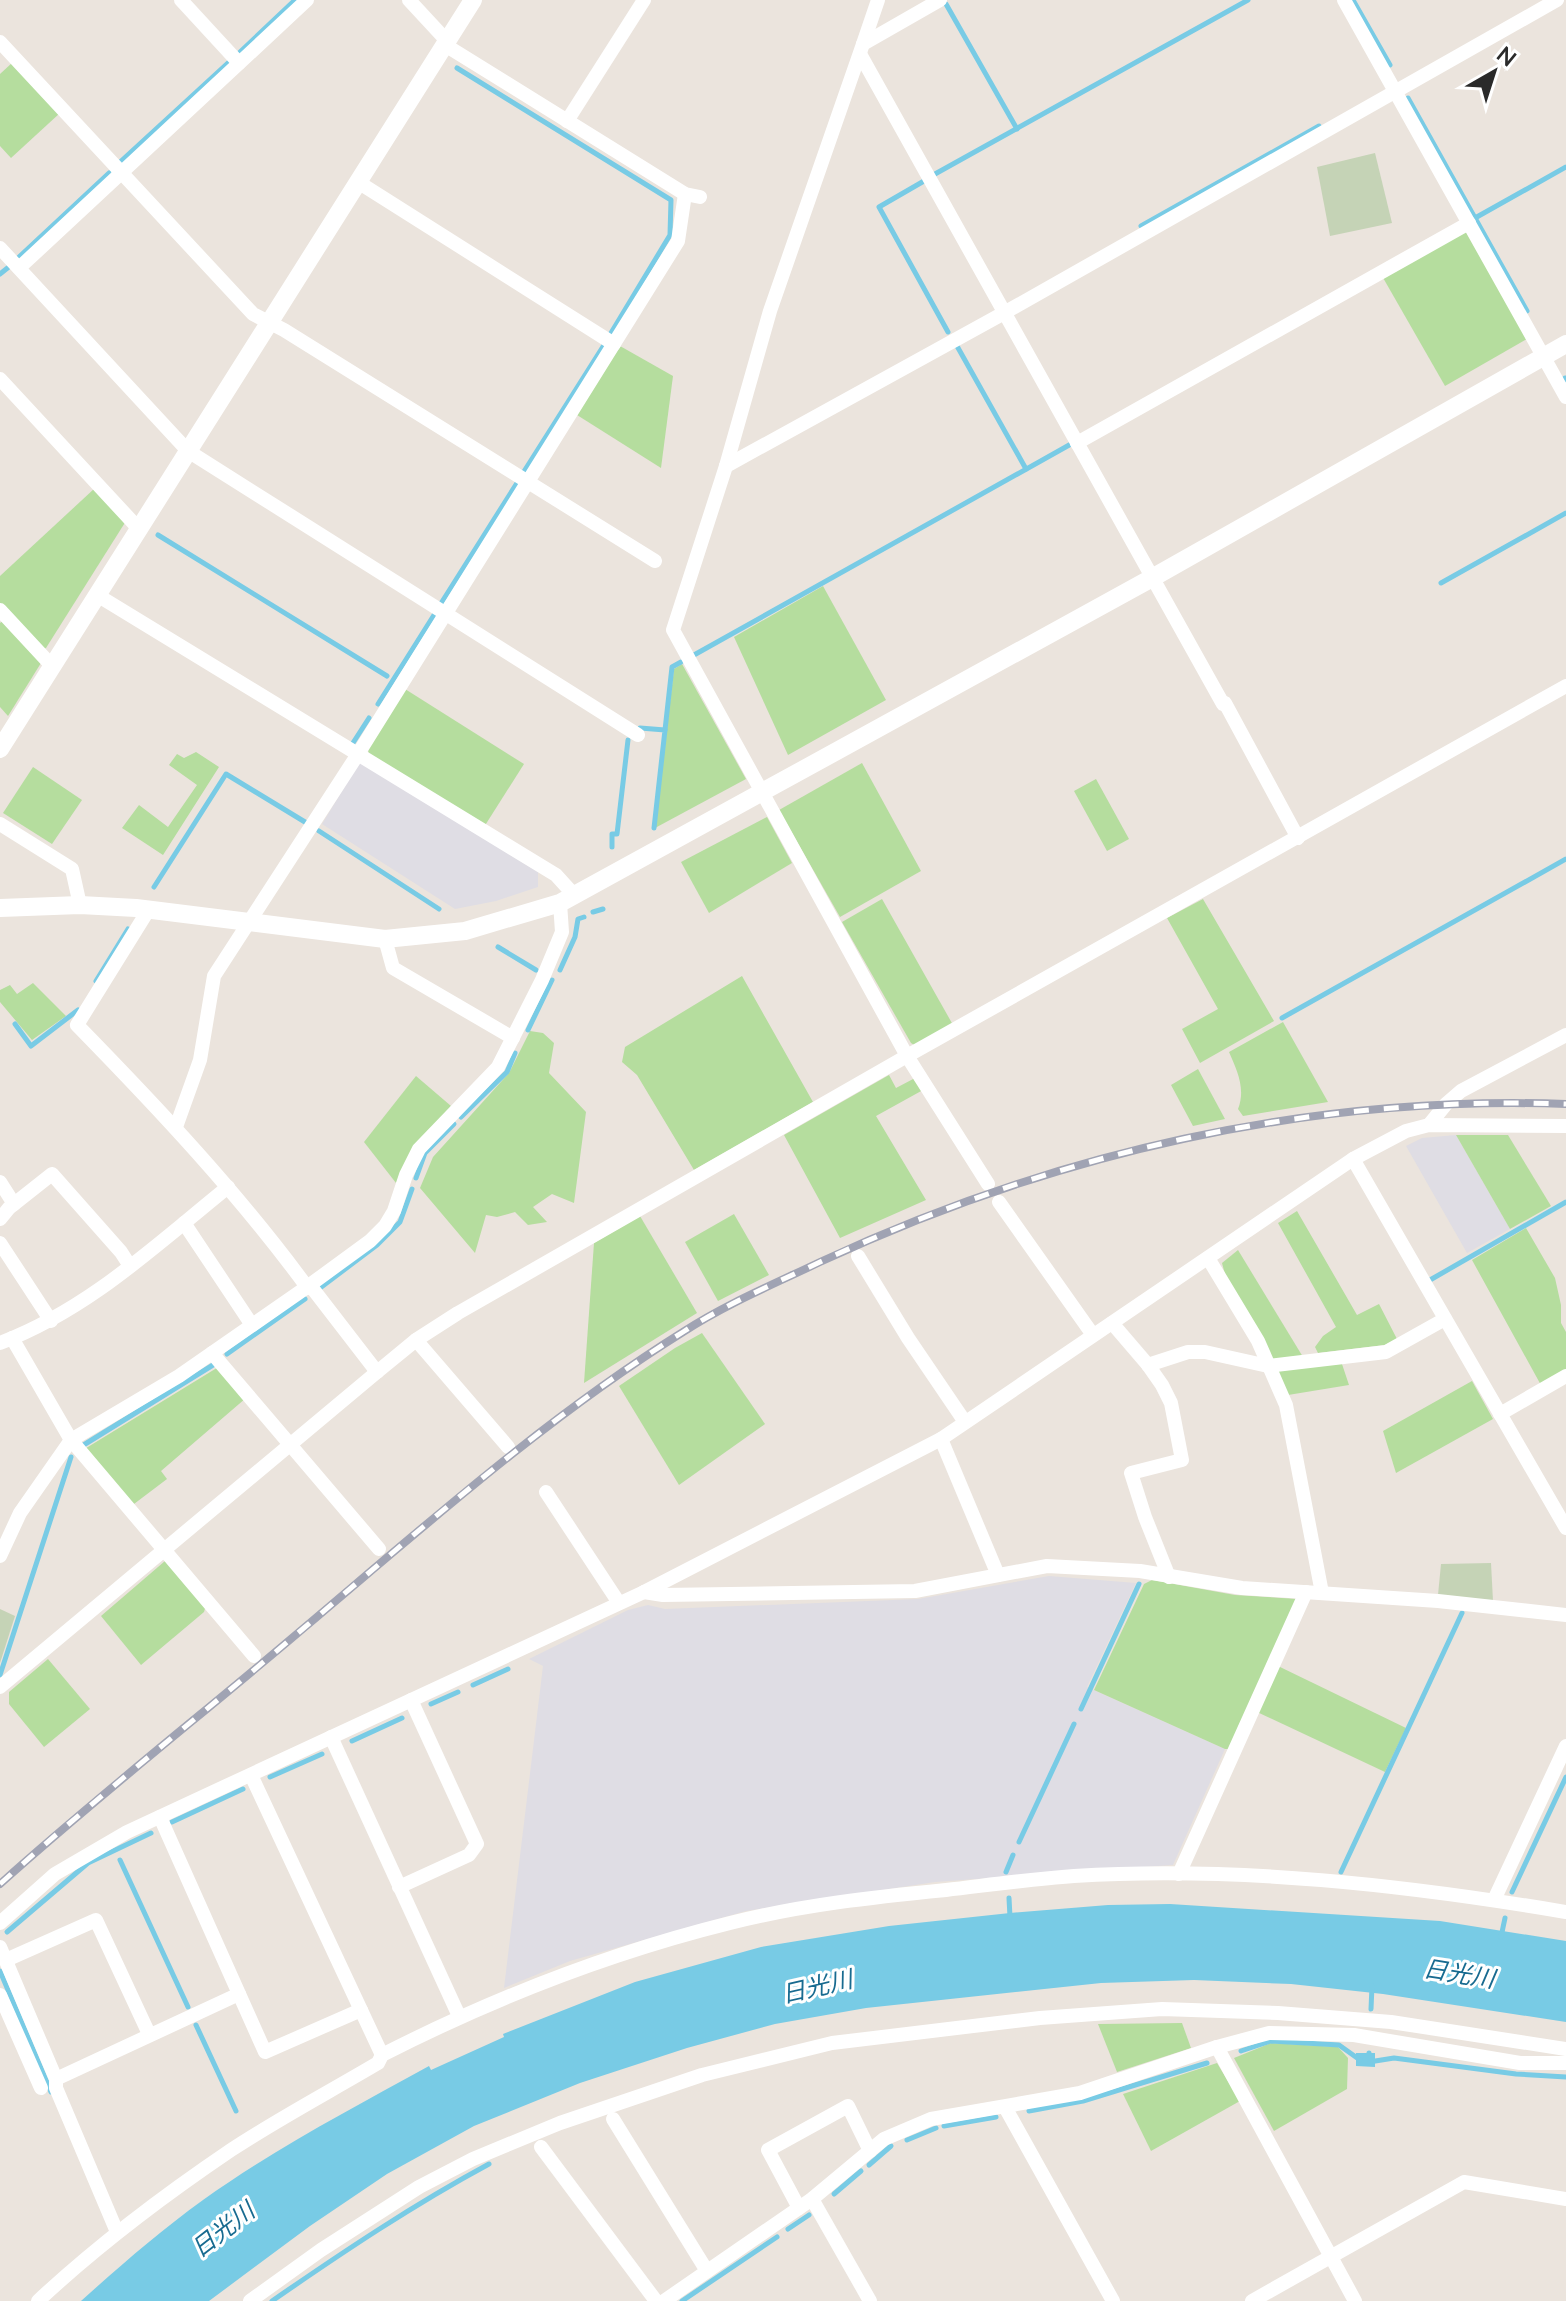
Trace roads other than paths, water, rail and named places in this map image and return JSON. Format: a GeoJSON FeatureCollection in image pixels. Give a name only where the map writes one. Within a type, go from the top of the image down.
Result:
{"type":"FeatureCollection","features":[{"type":"Feature","properties":{"kind":"street"},"geometry":{"type":"LineString","coordinates":[[181,0],[239,63]]}},
{"type":"Feature","properties":{"kind":"street"},"geometry":{"type":"LineString","coordinates":[[19,268],[307,0]]}},
{"type":"Feature","properties":{"kind":"street"},"geometry":{"type":"LineString","coordinates":[[176,1127],[200,1060],[214,976],[358,754],[678,241],[692,196],[446,43],[409,0]]}},
{"type":"Feature","properties":{"kind":"street"},"geometry":{"type":"LineString","coordinates":[[0,749],[473,0]]}},
{"type":"Feature","properties":{"kind":"street"},"geometry":{"type":"LineString","coordinates":[[567,121],[644,0]]}},
{"type":"Feature","properties":{"kind":"street"},"geometry":{"type":"LineString","coordinates":[[878,0],[770,311],[726,466],[673,630],[907,1056],[988,1184]]}},
{"type":"Feature","properties":{"kind":"street"},"geometry":{"type":"LineString","coordinates":[[862,49],[940,0]]}},
{"type":"Feature","properties":{"kind":"street"},"geometry":{"type":"LineString","coordinates":[[1344,0],[1566,397]]}},
{"type":"Feature","properties":{"kind":"street"},"geometry":{"type":"LineString","coordinates":[[726,466],[1004,313],[1557,0]]}},
{"type":"Feature","properties":{"kind":"street"},"geometry":{"type":"LineString","coordinates":[[0,42],[253,314],[655,561]]}},
{"type":"Feature","properties":{"kind":"street"},"geometry":{"type":"LineString","coordinates":[[862,49],[1004,313],[1298,838]]}},
{"type":"Feature","properties":{"kind":"street"},"geometry":{"type":"LineString","coordinates":[[358,182],[614,344]]}},
{"type":"Feature","properties":{"kind":"street"},"geometry":{"type":"LineString","coordinates":[[1077,443],[1469,223]]}},
{"type":"Feature","properties":{"kind":"street"},"geometry":{"type":"LineString","coordinates":[[0,248],[188,451],[638,735]]}},
{"type":"Feature","properties":{"kind":"street"},"geometry":{"type":"LineString","coordinates":[[0,908],[80,905],[149,909],[385,939],[465,931],[568,900],[1152,578],[1566,344]]}},
{"type":"Feature","properties":{"kind":"street"},"geometry":{"type":"LineString","coordinates":[[0,379],[139,529]]}},
{"type":"Feature","properties":{"kind":"street"},"geometry":{"type":"LineString","coordinates":[[0,1556],[20,1513],[71,1440],[179,1376],[307,1287],[370,1241],[385,1226],[419,1149],[498,1067],[542,980],[562,932],[568,900],[556,875],[97,595]]}},
{"type":"Feature","properties":{"kind":"street"},"geometry":{"type":"LineString","coordinates":[[0,610],[52,666]]}},
{"type":"Feature","properties":{"kind":"street"},"geometry":{"type":"LineString","coordinates":[[0,1687],[416,1340],[458,1313],[907,1056],[1566,686]]}},
{"type":"Feature","properties":{"kind":"street"},"geometry":{"type":"LineString","coordinates":[[0,824],[72,869],[80,905]]}},
{"type":"Feature","properties":{"kind":"street"},"geometry":{"type":"LineString","coordinates":[[149,909],[77,1025],[176,1127],[264,1228],[307,1287],[313,1289],[377,1372]]}},
{"type":"Feature","properties":{"kind":"street"},"geometry":{"type":"LineString","coordinates":[[385,939],[393,968],[513,1038]]}},
{"type":"Feature","properties":{"kind":"street"},"geometry":{"type":"LineString","coordinates":[[1429,1125],[1461,1091],[1566,1035]]}},
{"type":"Feature","properties":{"kind":"street"},"geometry":{"type":"LineString","coordinates":[[0,1923],[55,1874],[92,1851],[644,1592],[941,1439],[1353,1159],[1406,1131],[1429,1125],[1566,1126]]}},
{"type":"Feature","properties":{"kind":"street"},"geometry":{"type":"LineString","coordinates":[[1353,1159],[1566,1528]]}},
{"type":"Feature","properties":{"kind":"street"},"geometry":{"type":"LineString","coordinates":[[0,1219],[52,1174],[130,1266]]}},
{"type":"Feature","properties":{"kind":"street"},"geometry":{"type":"LineString","coordinates":[[0,1182],[14,1204]]}},
{"type":"Feature","properties":{"kind":"street"},"geometry":{"type":"LineString","coordinates":[[228,1187],[99,1291],[51,1321],[6,1340],[71,1440],[254,1656]]}},
{"type":"Feature","properties":{"kind":"street"},"geometry":{"type":"LineString","coordinates":[[999,1202],[1093,1335]]}},
{"type":"Feature","properties":{"kind":"street"},"geometry":{"type":"LineString","coordinates":[[184,1223],[252,1325]]}},
{"type":"Feature","properties":{"kind":"street"},"geometry":{"type":"LineString","coordinates":[[0,1243],[51,1321]]}},
{"type":"Feature","properties":{"kind":"street"},"geometry":{"type":"LineString","coordinates":[[858,1256],[908,1338],[965,1422]]}},
{"type":"Feature","properties":{"kind":"street"},"geometry":{"type":"LineString","coordinates":[[1208,1258],[1258,1341],[1286,1405],[1322,1593]]}},
{"type":"Feature","properties":{"kind":"street"},"geometry":{"type":"LineString","coordinates":[[1148,1365],[1188,1352],[1205,1352],[1268,1366],[1386,1352],[1445,1319]]}},
{"type":"Feature","properties":{"kind":"street"},"geometry":{"type":"LineString","coordinates":[[1112,1323],[1148,1365],[1171,1403],[1182,1460],[1131,1473],[1169,1577]]}},
{"type":"Feature","properties":{"kind":"street"},"geometry":{"type":"LineString","coordinates":[[416,1340],[508,1447]]}},
{"type":"Feature","properties":{"kind":"street"},"geometry":{"type":"LineString","coordinates":[[212,1353],[379,1549]]}},
{"type":"Feature","properties":{"kind":"street"},"geometry":{"type":"LineString","coordinates":[[1500,1414],[1566,1376]]}},
{"type":"Feature","properties":{"kind":"street"},"geometry":{"type":"LineString","coordinates":[[941,1439],[998,1575]]}},
{"type":"Feature","properties":{"kind":"street"},"geometry":{"type":"LineString","coordinates":[[546,1492],[619,1603]]}},
{"type":"Feature","properties":{"kind":"street"},"geometry":{"type":"LineString","coordinates":[[644,1592],[663,1595],[915,1591],[1047,1566],[1140,1571],[1242,1588],[1438,1601],[1566,1615]]}},
{"type":"Feature","properties":{"kind":"street"},"geometry":{"type":"LineString","coordinates":[[1179,1874],[1306,1592]]}},
{"type":"Feature","properties":{"kind":"street"},"geometry":{"type":"LineString","coordinates":[[399,1887],[469,1855],[477,1844],[411,1700]]}},
{"type":"Feature","properties":{"kind":"street"},"geometry":{"type":"LineString","coordinates":[[331,1737],[459,2016]]}},
{"type":"Feature","properties":{"kind":"street"},"geometry":{"type":"LineString","coordinates":[[1494,1900],[1566,1746]]}},
{"type":"Feature","properties":{"kind":"street"},"geometry":{"type":"LineString","coordinates":[[251,1775],[382,2055]]}},
{"type":"Feature","properties":{"kind":"street"},"geometry":{"type":"LineString","coordinates":[[160,1817],[265,2052],[361,2010]]}},
{"type":"Feature","properties":{"kind":"street"},"geometry":{"type":"LineString","coordinates":[[38,2301],[117,2232],[233,2149],[378,2063],[382,2055],[459,2016],[649,1945],[732,1923],[830,1903],[1074,1876],[1179,1874],[1392,1886],[1566,1912]]}},
{"type":"Feature","properties":{"kind":"street"},"geometry":{"type":"LineString","coordinates":[[117,2232],[3,1954],[96,1920],[149,2034]]}},
{"type":"Feature","properties":{"kind":"street"},"geometry":{"type":"LineString","coordinates":[[56,2079],[239,1994]]}},
{"type":"Feature","properties":{"kind":"street"},"geometry":{"type":"LineString","coordinates":[[0,1995],[41,2088]]}},
{"type":"Feature","properties":{"kind":"street"},"geometry":{"type":"LineString","coordinates":[[250,2301],[345,2234],[419,2187],[473,2159],[560,2123],[702,2075],[832,2043],[1040,2018],[1162,2009],[1278,2013],[1391,2022],[1566,2049]]}},
{"type":"Feature","properties":{"kind":"street"},"geometry":{"type":"LineString","coordinates":[[664,2301],[812,2199],[884,2139],[931,2119],[1080,2093],[1269,2033],[1354,2035],[1520,2063],[1566,2063]]}},
{"type":"Feature","properties":{"kind":"street"},"geometry":{"type":"LineString","coordinates":[[1217,2047],[1355,2301]]}},
{"type":"Feature","properties":{"kind":"street"},"geometry":{"type":"LineString","coordinates":[[799,2208],[768,2150],[848,2106],[870,2151]]}},
{"type":"Feature","properties":{"kind":"street"},"geometry":{"type":"LineString","coordinates":[[1005,2107],[1113,2301]]}},
{"type":"Feature","properties":{"kind":"street"},"geometry":{"type":"LineString","coordinates":[[613,2119],[707,2271]]}},
{"type":"Feature","properties":{"kind":"street"},"geometry":{"type":"LineString","coordinates":[[541,2147],[656,2301]]}},
{"type":"Feature","properties":{"kind":"street"},"geometry":{"type":"LineString","coordinates":[[1252,2301],[1464,2182],[1566,2199]]}},
{"type":"Feature","properties":{"kind":"street"},"geometry":{"type":"LineString","coordinates":[[812,2199],[870,2301]]}},
{"type":"Feature","properties":{"kind":"water","name":"日光川"},"geometry":{"type":"Polygon","coordinates":[[[1170,1904],[1440,1921],[1566,1941],[1566,2022],[1383,1994],[1291,1984],[1194,1980],[1101,1983],[866,2008],[775,2024],[687,2048],[580,2083],[474,2126],[387,2174],[209,2301],[81,2301],[140,2249],[203,2200],[314,2130],[429,2066],[431,2070],[504,2037],[503,2034],[635,1982],[761,1947],[889,1926],[1108,1905],[1170,1904]]]}},
{"type":"Feature","properties":{"kind":"water"},"geometry":{"type":"Polygon","coordinates":[[[1356,2053],[1375,2053],[1375,2067],[1356,2066],[1356,2053]]]}},
{"type":"Feature","properties":{"kind":"waterway"},"geometry":{"type":"LineString","coordinates":[[240,52],[295,0]]}},
{"type":"Feature","properties":{"kind":"waterway"},"geometry":{"type":"LineString","coordinates":[[935,174],[1248,0]]}},
{"type":"Feature","properties":{"kind":"waterway"},"geometry":{"type":"LineString","coordinates":[[1353,0],[1390,65]]}},
{"type":"Feature","properties":{"kind":"waterway"},"geometry":{"type":"LineString","coordinates":[[946,4],[1017,129]]}},
{"type":"Feature","properties":{"kind":"waterway"},"geometry":{"type":"LineString","coordinates":[[119,163],[229,62]]}},
{"type":"Feature","properties":{"kind":"waterway"},"geometry":{"type":"LineString","coordinates":[[457,68],[671,200],[670,235],[611,333]]}},
{"type":"Feature","properties":{"kind":"waterway"},"geometry":{"type":"LineString","coordinates":[[1408,98],[1527,311]]}},
{"type":"Feature","properties":{"kind":"waterway"},"geometry":{"type":"LineString","coordinates":[[1141,226],[1319,126]]}},
{"type":"Feature","properties":{"kind":"waterway"},"geometry":{"type":"LineString","coordinates":[[1475,218],[1566,167]]}},
{"type":"Feature","properties":{"kind":"waterway"},"geometry":{"type":"LineString","coordinates":[[18,258],[109,173]]}},
{"type":"Feature","properties":{"kind":"waterway"},"geometry":{"type":"LineString","coordinates":[[924,181],[879,207],[948,332]]}},
{"type":"Feature","properties":{"kind":"waterway"},"geometry":{"type":"LineString","coordinates":[[0,274],[10,266]]}},
{"type":"Feature","properties":{"kind":"waterway"},"geometry":{"type":"LineString","coordinates":[[523,473],[604,345]]}},
{"type":"Feature","properties":{"kind":"waterway"},"geometry":{"type":"LineString","coordinates":[[957,346],[1026,469]]}},
{"type":"Feature","properties":{"kind":"waterway"},"geometry":{"type":"LineString","coordinates":[[694,655],[1071,444]]}},
{"type":"Feature","properties":{"kind":"waterway"},"geometry":{"type":"LineString","coordinates":[[440,605],[517,483]]}},
{"type":"Feature","properties":{"kind":"waterway"},"geometry":{"type":"LineString","coordinates":[[1441,583],[1566,513]]}},
{"type":"Feature","properties":{"kind":"waterway"},"geometry":{"type":"LineString","coordinates":[[158,535],[387,676]]}},
{"type":"Feature","properties":{"kind":"waterway"},"geometry":{"type":"LineString","coordinates":[[378,704],[434,615]]}},
{"type":"Feature","properties":{"kind":"waterway"},"geometry":{"type":"LineString","coordinates":[[665,730],[672,667],[681,662]]}},
{"type":"Feature","properties":{"kind":"waterway"},"geometry":{"type":"LineString","coordinates":[[351,746],[369,718]]}},
{"type":"Feature","properties":{"kind":"waterway"},"geometry":{"type":"LineString","coordinates":[[640,728],[665,730],[654,828]]}},
{"type":"Feature","properties":{"kind":"waterway"},"geometry":{"type":"LineString","coordinates":[[612,847],[612,834],[617,834],[628,740]]}},
{"type":"Feature","properties":{"kind":"waterway"},"geometry":{"type":"LineString","coordinates":[[154,887],[226,774],[305,822]]}},
{"type":"Feature","properties":{"kind":"waterway"},"geometry":{"type":"LineString","coordinates":[[319,831],[439,909]]}},
{"type":"Feature","properties":{"kind":"waterway"},"geometry":{"type":"LineString","coordinates":[[1282,1018],[1566,859]]}},
{"type":"Feature","properties":{"kind":"waterway"},"geometry":{"type":"LineString","coordinates":[[593,912],[603,909]]}},
{"type":"Feature","properties":{"kind":"waterway"},"geometry":{"type":"LineString","coordinates":[[560,970],[575,937],[578,919],[584,917]]}},
{"type":"Feature","properties":{"kind":"waterway"},"geometry":{"type":"LineString","coordinates":[[96,981],[128,929]]}},
{"type":"Feature","properties":{"kind":"waterway"},"geometry":{"type":"LineString","coordinates":[[498,947],[536,970]]}},
{"type":"Feature","properties":{"kind":"waterway"},"geometry":{"type":"LineString","coordinates":[[528,1030],[552,980]]}},
{"type":"Feature","properties":{"kind":"waterway"},"geometry":{"type":"LineString","coordinates":[[15,1024],[31,1046],[78,1010]]}},
{"type":"Feature","properties":{"kind":"waterway"},"geometry":{"type":"LineString","coordinates":[[461,1117],[507,1072],[515,1053]]}},
{"type":"Feature","properties":{"kind":"waterway"},"geometry":{"type":"LineString","coordinates":[[416,1178],[425,1153],[454,1124]]}},
{"type":"Feature","properties":{"kind":"waterway"},"geometry":{"type":"LineString","coordinates":[[320,1288],[377,1245],[400,1222],[412,1189]]}},
{"type":"Feature","properties":{"kind":"waterway"},"geometry":{"type":"LineString","coordinates":[[1430,1280],[1566,1202]]}},
{"type":"Feature","properties":{"kind":"waterway"},"geometry":{"type":"LineString","coordinates":[[227,1354],[305,1299]]}},
{"type":"Feature","properties":{"kind":"waterway"},"geometry":{"type":"LineString","coordinates":[[82,1446],[213,1365]]}},
{"type":"Feature","properties":{"kind":"waterway"},"geometry":{"type":"LineString","coordinates":[[0,1675],[71,1457]]}},
{"type":"Feature","properties":{"kind":"waterway"},"geometry":{"type":"LineString","coordinates":[[1081,1709],[1139,1584]]}},
{"type":"Feature","properties":{"kind":"waterway"},"geometry":{"type":"LineString","coordinates":[[1341,1872],[1462,1613]]}},
{"type":"Feature","properties":{"kind":"waterway"},"geometry":{"type":"LineString","coordinates":[[473,1685],[508,1669]]}},
{"type":"Feature","properties":{"kind":"waterway"},"geometry":{"type":"LineString","coordinates":[[431,1704],[458,1692]]}},
{"type":"Feature","properties":{"kind":"waterway"},"geometry":{"type":"LineString","coordinates":[[352,1741],[402,1718]]}},
{"type":"Feature","properties":{"kind":"waterway"},"geometry":{"type":"LineString","coordinates":[[1019,1842],[1074,1724]]}},
{"type":"Feature","properties":{"kind":"waterway"},"geometry":{"type":"LineString","coordinates":[[270,1777],[322,1754]]}},
{"type":"Feature","properties":{"kind":"waterway"},"geometry":{"type":"LineString","coordinates":[[1512,1892],[1566,1777]]}},
{"type":"Feature","properties":{"kind":"waterway"},"geometry":{"type":"LineString","coordinates":[[172,1822],[243,1789]]}},
{"type":"Feature","properties":{"kind":"waterway"},"geometry":{"type":"LineString","coordinates":[[7,1932],[88,1863],[151,1833]]}},
{"type":"Feature","properties":{"kind":"waterway"},"geometry":{"type":"LineString","coordinates":[[1006,1872],[1013,1855]]}},
{"type":"Feature","properties":{"kind":"waterway"},"geometry":{"type":"LineString","coordinates":[[120,1860],[188,2007]]}},
{"type":"Feature","properties":{"kind":"waterway"},"geometry":{"type":"LineString","coordinates":[[1009,1898],[1010,1917]]}},
{"type":"Feature","properties":{"kind":"waterway"},"geometry":{"type":"LineString","coordinates":[[1501,1937],[1505,1918]]}},
{"type":"Feature","properties":{"kind":"waterway"},"geometry":{"type":"LineString","coordinates":[[0,1971],[51,2092]]}},
{"type":"Feature","properties":{"kind":"waterway"},"geometry":{"type":"LineString","coordinates":[[1371,2009],[1372,1986]]}},
{"type":"Feature","properties":{"kind":"waterway"},"geometry":{"type":"LineString","coordinates":[[196,2025],[236,2111]]}},
{"type":"Feature","properties":{"kind":"waterway"},"geometry":{"type":"LineString","coordinates":[[1241,2051],[1271,2041],[1339,2045],[1360,2060]]}},
{"type":"Feature","properties":{"kind":"waterway"},"geometry":{"type":"LineString","coordinates":[[1369,2053],[1369,2062],[1394,2058],[1516,2074],[1566,2077]]}},
{"type":"Feature","properties":{"kind":"waterway"},"geometry":{"type":"LineString","coordinates":[[1029,2111],[1083,2101],[1207,2063]]}},
{"type":"Feature","properties":{"kind":"waterway"},"geometry":{"type":"LineString","coordinates":[[944,2126],[996,2117]]}},
{"type":"Feature","properties":{"kind":"waterway"},"geometry":{"type":"LineString","coordinates":[[907,2140],[936,2128]]}},
{"type":"Feature","properties":{"kind":"waterway"},"geometry":{"type":"LineString","coordinates":[[869,2165],[891,2146]]}},
{"type":"Feature","properties":{"kind":"waterway"},"geometry":{"type":"LineString","coordinates":[[272,2301],[379,2230],[489,2164]]}},
{"type":"Feature","properties":{"kind":"waterway"},"geometry":{"type":"LineString","coordinates":[[834,2194],[861,2171]]}},
{"type":"Feature","properties":{"kind":"waterway"},"geometry":{"type":"LineString","coordinates":[[788,2229],[809,2215]]}},
{"type":"Feature","properties":{"kind":"waterway"},"geometry":{"type":"LineString","coordinates":[[682,2301],[777,2237]]}},
{"type":"Feature","properties":{"kind":"railway"},"geometry":{"type":"LineString","coordinates":[[0,1884],[442,1511],[536,1436],[633,1365],[699,1322],[750,1295],[909,1224],[999,1190],[1091,1162],[1184,1139],[1278,1121],[1374,1110],[1469,1104],[1566,1104]]}}]}
